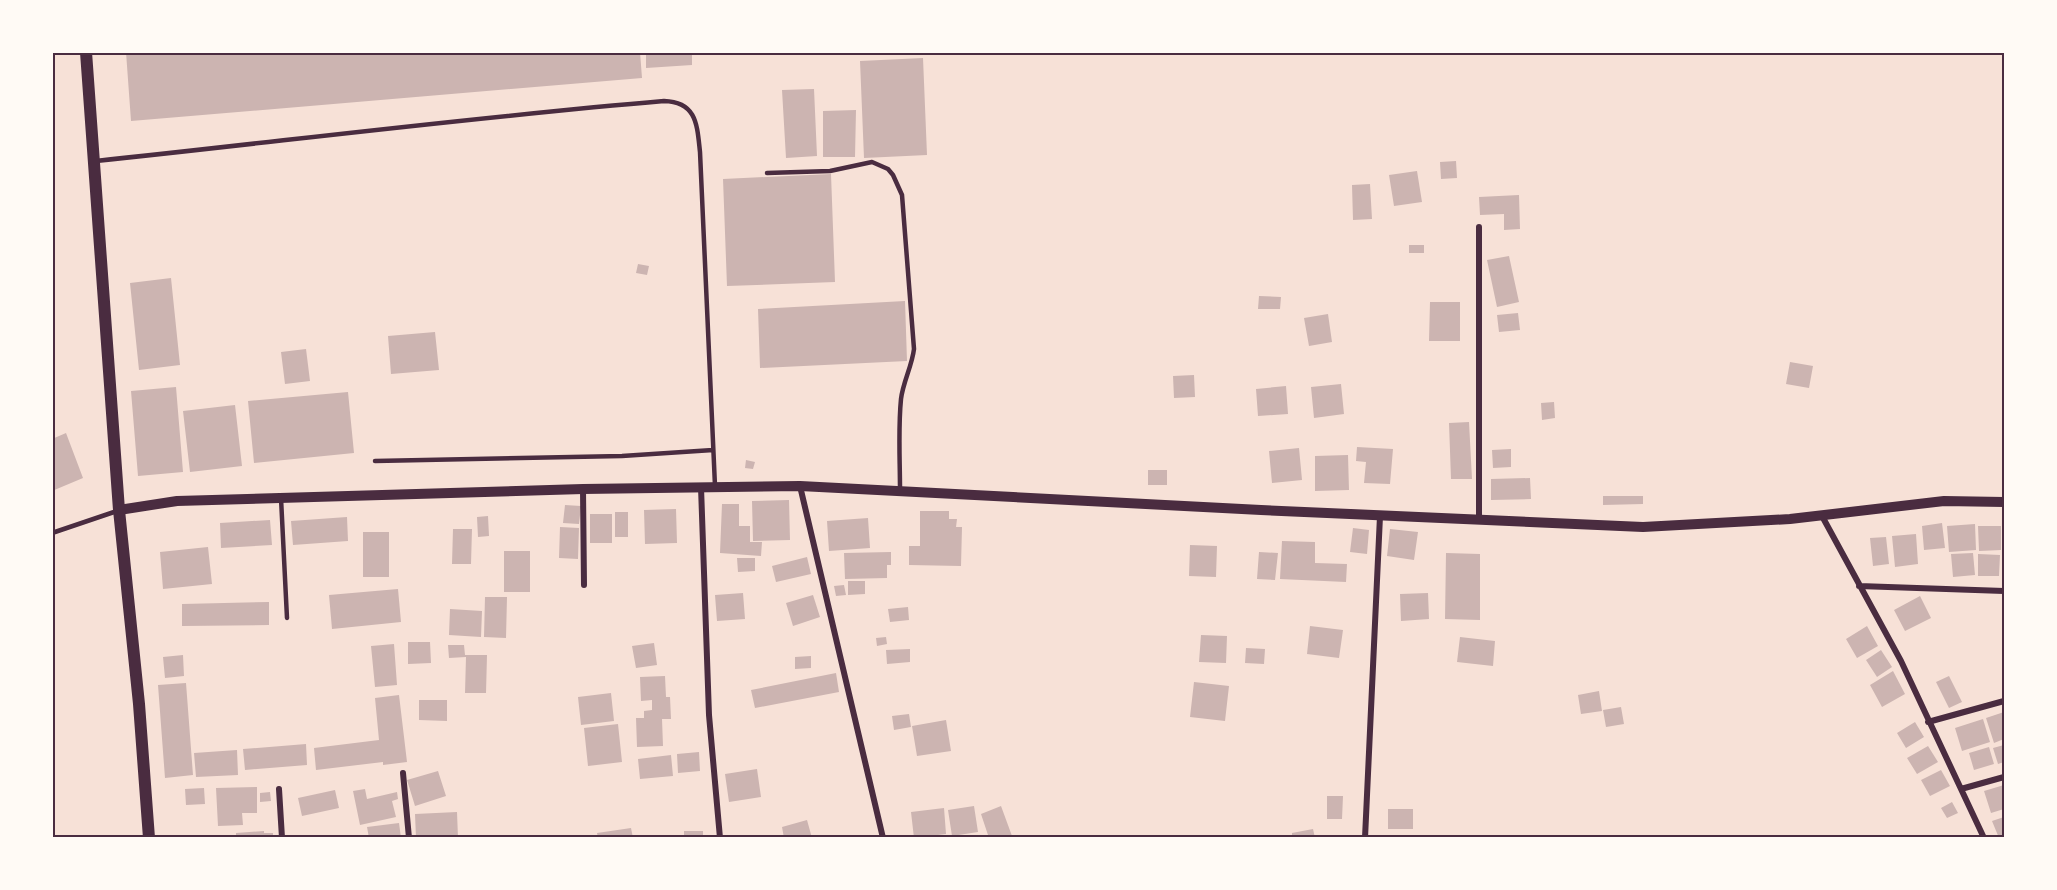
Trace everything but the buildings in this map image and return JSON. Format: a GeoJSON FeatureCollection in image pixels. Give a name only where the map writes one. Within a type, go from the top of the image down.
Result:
{"type":"FeatureCollection","features":[{"type":"Feature","properties":{"kind":"main road"},"geometry":{"type":"LineString","coordinates":[[86,52],[119,510],[139,704],[149,837]]}},
{"type":"Feature","properties":{"kind":"street"},"geometry":{"type":"LineString","coordinates":[[1479,227],[1479,521]]}},
{"type":"Feature","properties":{"kind":"street"},"geometry":{"type":"LineString","coordinates":[[119,510],[177,501],[583,489],[800,486],[1479,521],[1643,527],[1822,516],[1944,501],[2004,502]]}},
{"type":"Feature","properties":{"kind":"street"},"geometry":{"type":"LineString","coordinates":[[800,486],[883,837]]}},
{"type":"Feature","properties":{"kind":"street"},"geometry":{"type":"LineString","coordinates":[[701,487],[709,715],[720,837]]}},
{"type":"Feature","properties":{"kind":"street"},"geometry":{"type":"LineString","coordinates":[[583,489],[584,585]]}},
{"type":"Feature","properties":{"kind":"street"},"geometry":{"type":"LineString","coordinates":[[1365,837],[1380,516]]}},
{"type":"Feature","properties":{"kind":"street"},"geometry":{"type":"LineString","coordinates":[[1822,516],[1901,661],[1984,837]]}},
{"type":"Feature","properties":{"kind":"street"},"geometry":{"type":"LineString","coordinates":[[1859,586],[2004,591]]}},
{"type":"Feature","properties":{"kind":"street"},"geometry":{"type":"LineString","coordinates":[[1928,722],[2004,701]]}},
{"type":"Feature","properties":{"kind":"street"},"geometry":{"type":"LineString","coordinates":[[404,772],[409,837]]}},
{"type":"Feature","properties":{"kind":"street"},"geometry":{"type":"LineString","coordinates":[[1961,789],[2004,777]]}},
{"type":"Feature","properties":{"kind":"street"},"geometry":{"type":"LineString","coordinates":[[279,789],[282,837]]}},
{"type":"Feature","properties":{"kind":"lane"},"geometry":{"type":"LineString","coordinates":[[93,161],[300,140],[540,111],[677,101],[693,115],[700,152],[715,486]]}},
{"type":"Feature","properties":{"kind":"lane"},"geometry":{"type":"LineString","coordinates":[[767,173],[830,171],[872,162],[888,169],[902,195],[914,349],[901,399],[900,490]]}},
{"type":"Feature","properties":{"kind":"lane"},"geometry":{"type":"LineString","coordinates":[[375,461],[622,456],[713,450]]}},
{"type":"Feature","properties":{"kind":"lane"},"geometry":{"type":"LineString","coordinates":[[281,498],[287,618]]}},
{"type":"Feature","properties":{"kind":"lane"},"geometry":{"type":"LineString","coordinates":[[52,533],[119,510]]}}]}
